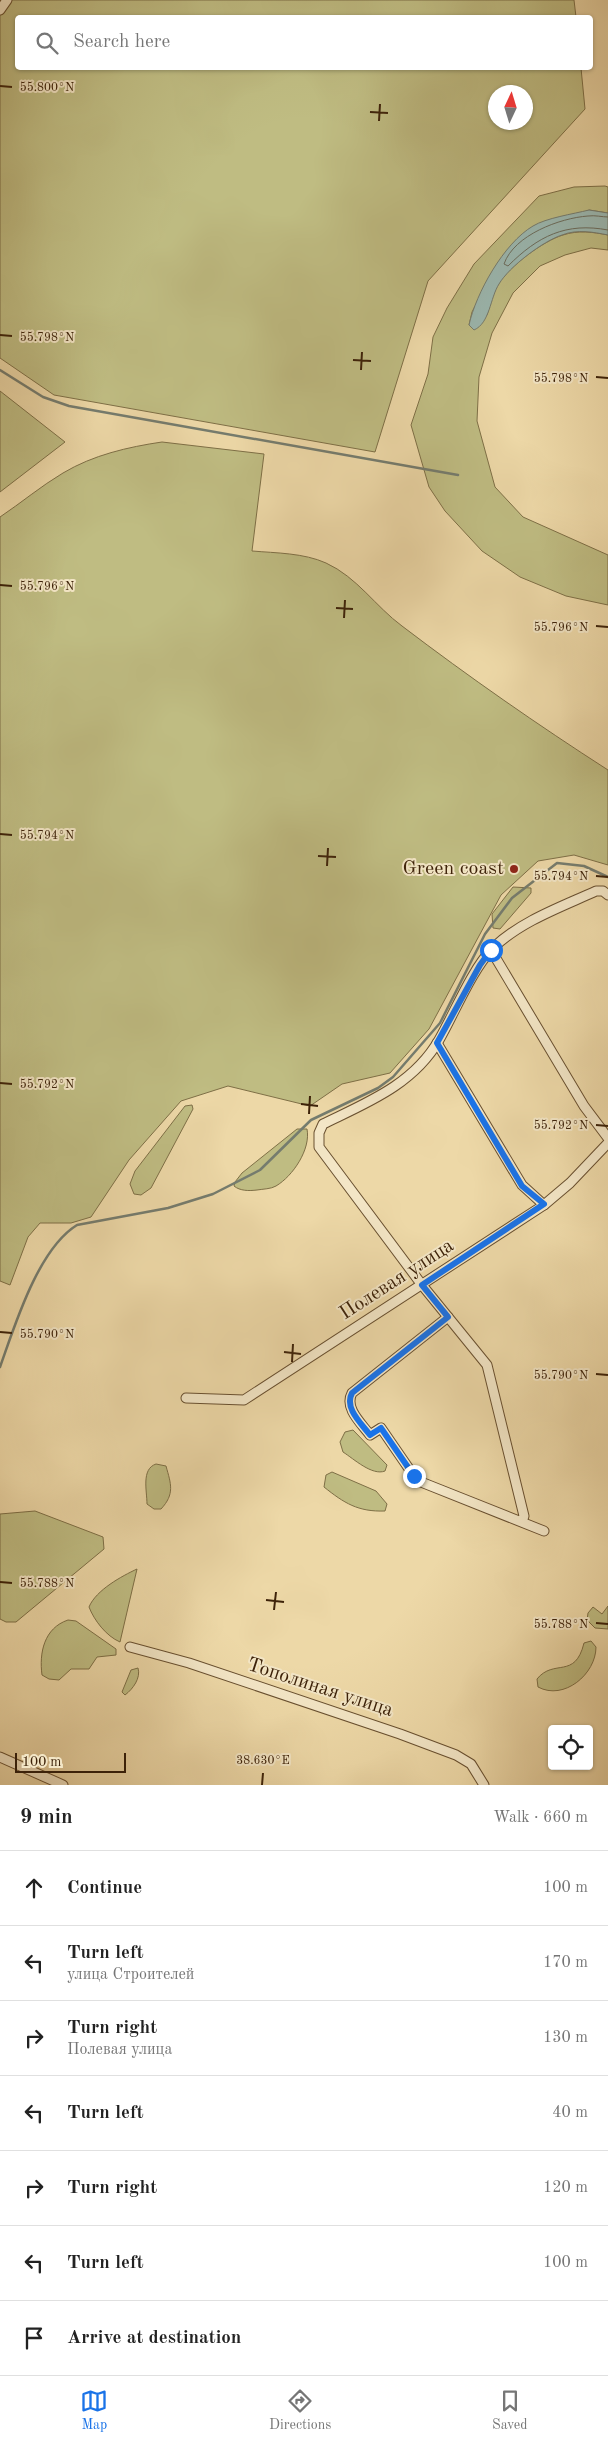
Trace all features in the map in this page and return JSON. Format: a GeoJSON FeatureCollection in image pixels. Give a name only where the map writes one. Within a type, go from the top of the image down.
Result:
{"type":"FeatureCollection","features":[{"type":"Feature","properties":{"kind":"street"},"geometry":{"type":"LineString","coordinates":[[0,10],[7,0]]}},
{"type":"Feature","properties":{"kind":"street"},"geometry":{"type":"LineString","coordinates":[[522,1520],[524,1516],[488,1365],[422,1285],[320,1147],[318,1133],[323,1124],[395,1087],[421,1065],[437,1043],[480,965],[491,950],[512,932],[596,891],[605,893]]}},
{"type":"Feature","properties":{"kind":"street"},"geometry":{"type":"LineString","coordinates":[[491,950],[584,1106],[608,1138]]}},
{"type":"Feature","properties":{"kind":"street"},"geometry":{"type":"LineString","coordinates":[[437,1043],[522,1186],[544,1204]]}},
{"type":"Feature","properties":{"kind":"street","name":"Полевая улица"},"geometry":{"type":"LineString","coordinates":[[186,1398],[244,1400],[544,1204],[570,1183],[608,1143]]}},
{"type":"Feature","properties":{"kind":"street"},"geometry":{"type":"LineString","coordinates":[[448,1317],[352,1393],[348,1400],[349,1406],[370,1435],[381,1428],[414,1476],[421,1482],[522,1520],[544,1531]]}},
{"type":"Feature","properties":{"kind":"street","name":"Тополиная улица"},"geometry":{"type":"LineString","coordinates":[[130,1647],[198,1666],[400,1734],[456,1755],[471,1764],[484,1785]]}},
{"type":"Feature","properties":{"kind":"street"},"geometry":{"type":"LineString","coordinates":[[0,1757],[63,1785]]}},
{"type":"Feature","properties":{"kind":"shaded area"},"geometry":{"type":"Polygon","coordinates":[[[0,0],[574,0],[576,15],[15,15],[15,70],[581,70],[585,109],[428,281],[375,452],[54,395],[0,358],[0,0]]]}},
{"type":"Feature","properties":{"kind":"shaded area"},"geometry":{"type":"Polygon","coordinates":[[[574,187],[608,187],[608,213],[589,210],[493,271],[472,312],[469,325],[487,315],[493,295],[504,276],[537,248],[555,238],[574,232],[608,235],[608,250],[591,248],[565,255],[540,266],[513,293],[492,333],[479,377],[477,421],[495,487],[523,517],[608,555],[608,605],[566,596],[520,577],[482,551],[445,511],[429,487],[411,425],[428,374],[433,337],[447,308],[474,264],[539,196],[574,187]]]}},
{"type":"Feature","properties":{"kind":"shaded area"},"geometry":{"type":"Polygon","coordinates":[[[0,391],[65,442],[0,492],[0,391]]]}},
{"type":"Feature","properties":{"kind":"shaded area"},"geometry":{"type":"Polygon","coordinates":[[[162,442],[264,454],[252,551],[309,557],[337,569],[427,645],[556,736],[608,770],[608,865],[574,855],[538,861],[501,895],[429,1029],[390,1073],[342,1084],[310,1106],[228,1086],[181,1101],[129,1160],[91,1217],[71,1223],[40,1223],[28,1237],[10,1285],[0,1281],[0,517],[47,483],[86,461],[136,446],[162,442]]]}},
{"type":"Feature","properties":{"kind":"shaded area"},"geometry":{"type":"Polygon","coordinates":[[[513,887],[531,888],[531,893],[500,929],[493,928],[492,914],[513,887]]]}},
{"type":"Feature","properties":{"kind":"shaded area"},"geometry":{"type":"Polygon","coordinates":[[[192,1105],[193,1109],[151,1188],[141,1195],[134,1194],[130,1184],[135,1171],[185,1106],[192,1105]]]}},
{"type":"Feature","properties":{"kind":"shaded area"},"geometry":{"type":"Polygon","coordinates":[[[297,1129],[307,1129],[308,1137],[303,1153],[289,1176],[272,1188],[242,1190],[234,1186],[242,1173],[297,1129]]]}},
{"type":"Feature","properties":{"kind":"shaded area"},"geometry":{"type":"Polygon","coordinates":[[[353,1430],[387,1465],[385,1471],[380,1472],[369,1469],[343,1452],[340,1442],[345,1432],[353,1430]]]}},
{"type":"Feature","properties":{"kind":"shaded area"},"geometry":{"type":"Polygon","coordinates":[[[156,1464],[166,1466],[171,1489],[161,1509],[154,1509],[147,1504],[147,1475],[151,1467],[156,1464]]]}},
{"type":"Feature","properties":{"kind":"shaded area"},"geometry":{"type":"Polygon","coordinates":[[[332,1472],[376,1491],[387,1504],[385,1511],[359,1508],[331,1493],[324,1487],[326,1475],[332,1472]]]}},
{"type":"Feature","properties":{"kind":"shaded area"},"geometry":{"type":"Polygon","coordinates":[[[35,1511],[103,1537],[104,1549],[16,1622],[6,1622],[0,1619],[0,1514],[35,1511]]]}},
{"type":"Feature","properties":{"kind":"shaded area"},"geometry":{"type":"Polygon","coordinates":[[[137,1569],[120,1642],[101,1627],[89,1607],[103,1589],[137,1569]]]}},
{"type":"Feature","properties":{"kind":"shaded area"},"geometry":{"type":"Polygon","coordinates":[[[608,1606],[608,1629],[595,1628],[587,1620],[588,1613],[593,1607],[602,1614],[608,1606]]]}},
{"type":"Feature","properties":{"kind":"shaded area"},"geometry":{"type":"Polygon","coordinates":[[[68,1620],[76,1621],[116,1649],[116,1655],[97,1657],[89,1669],[71,1669],[59,1680],[49,1679],[42,1675],[41,1667],[45,1642],[53,1629],[68,1620]]]}},
{"type":"Feature","properties":{"kind":"shaded area"},"geometry":{"type":"Polygon","coordinates":[[[591,1641],[596,1647],[595,1657],[591,1667],[577,1682],[568,1688],[558,1690],[538,1687],[537,1679],[550,1670],[570,1665],[580,1654],[584,1643],[591,1641]]]}},
{"type":"Feature","properties":{"kind":"shaded area"},"geometry":{"type":"Polygon","coordinates":[[[138,1668],[139,1672],[136,1683],[125,1695],[122,1692],[131,1670],[138,1668]]]}},
{"type":"Feature","properties":{"kind":"water"},"geometry":{"type":"Polygon","coordinates":[[[589,210],[608,213],[608,235],[591,232],[573,232],[554,238],[536,249],[504,277],[496,290],[487,316],[479,327],[474,330],[469,325],[478,298],[493,270],[502,256],[522,234],[533,226],[545,221],[589,210]]]}},
{"type":"Feature","properties":{"kind":"waterway"},"geometry":{"type":"LineString","coordinates":[[0,370],[43,397],[69,406],[458,475]]}},
{"type":"Feature","properties":{"kind":"waterway"},"geometry":{"type":"LineString","coordinates":[[0,1367],[29,1289],[39,1269],[63,1236],[77,1225],[168,1208],[213,1194],[260,1170],[311,1120],[378,1088],[393,1077],[440,1023],[485,934],[512,898],[557,863],[584,866],[608,877]]}},
{"type":"Feature","properties":{"kind":"place","name":"Green coast"},"geometry":{"type":"Point","coordinates":[514,869]}},
{"type":"Feature","properties":{"kind":"route"},"geometry":{"type":"LineString","coordinates":[[414,1476],[381,1428],[370,1435],[349,1406],[348,1400],[352,1393],[448,1317],[422,1285],[544,1204],[522,1186],[437,1043],[480,965],[491,950]]}}]}
